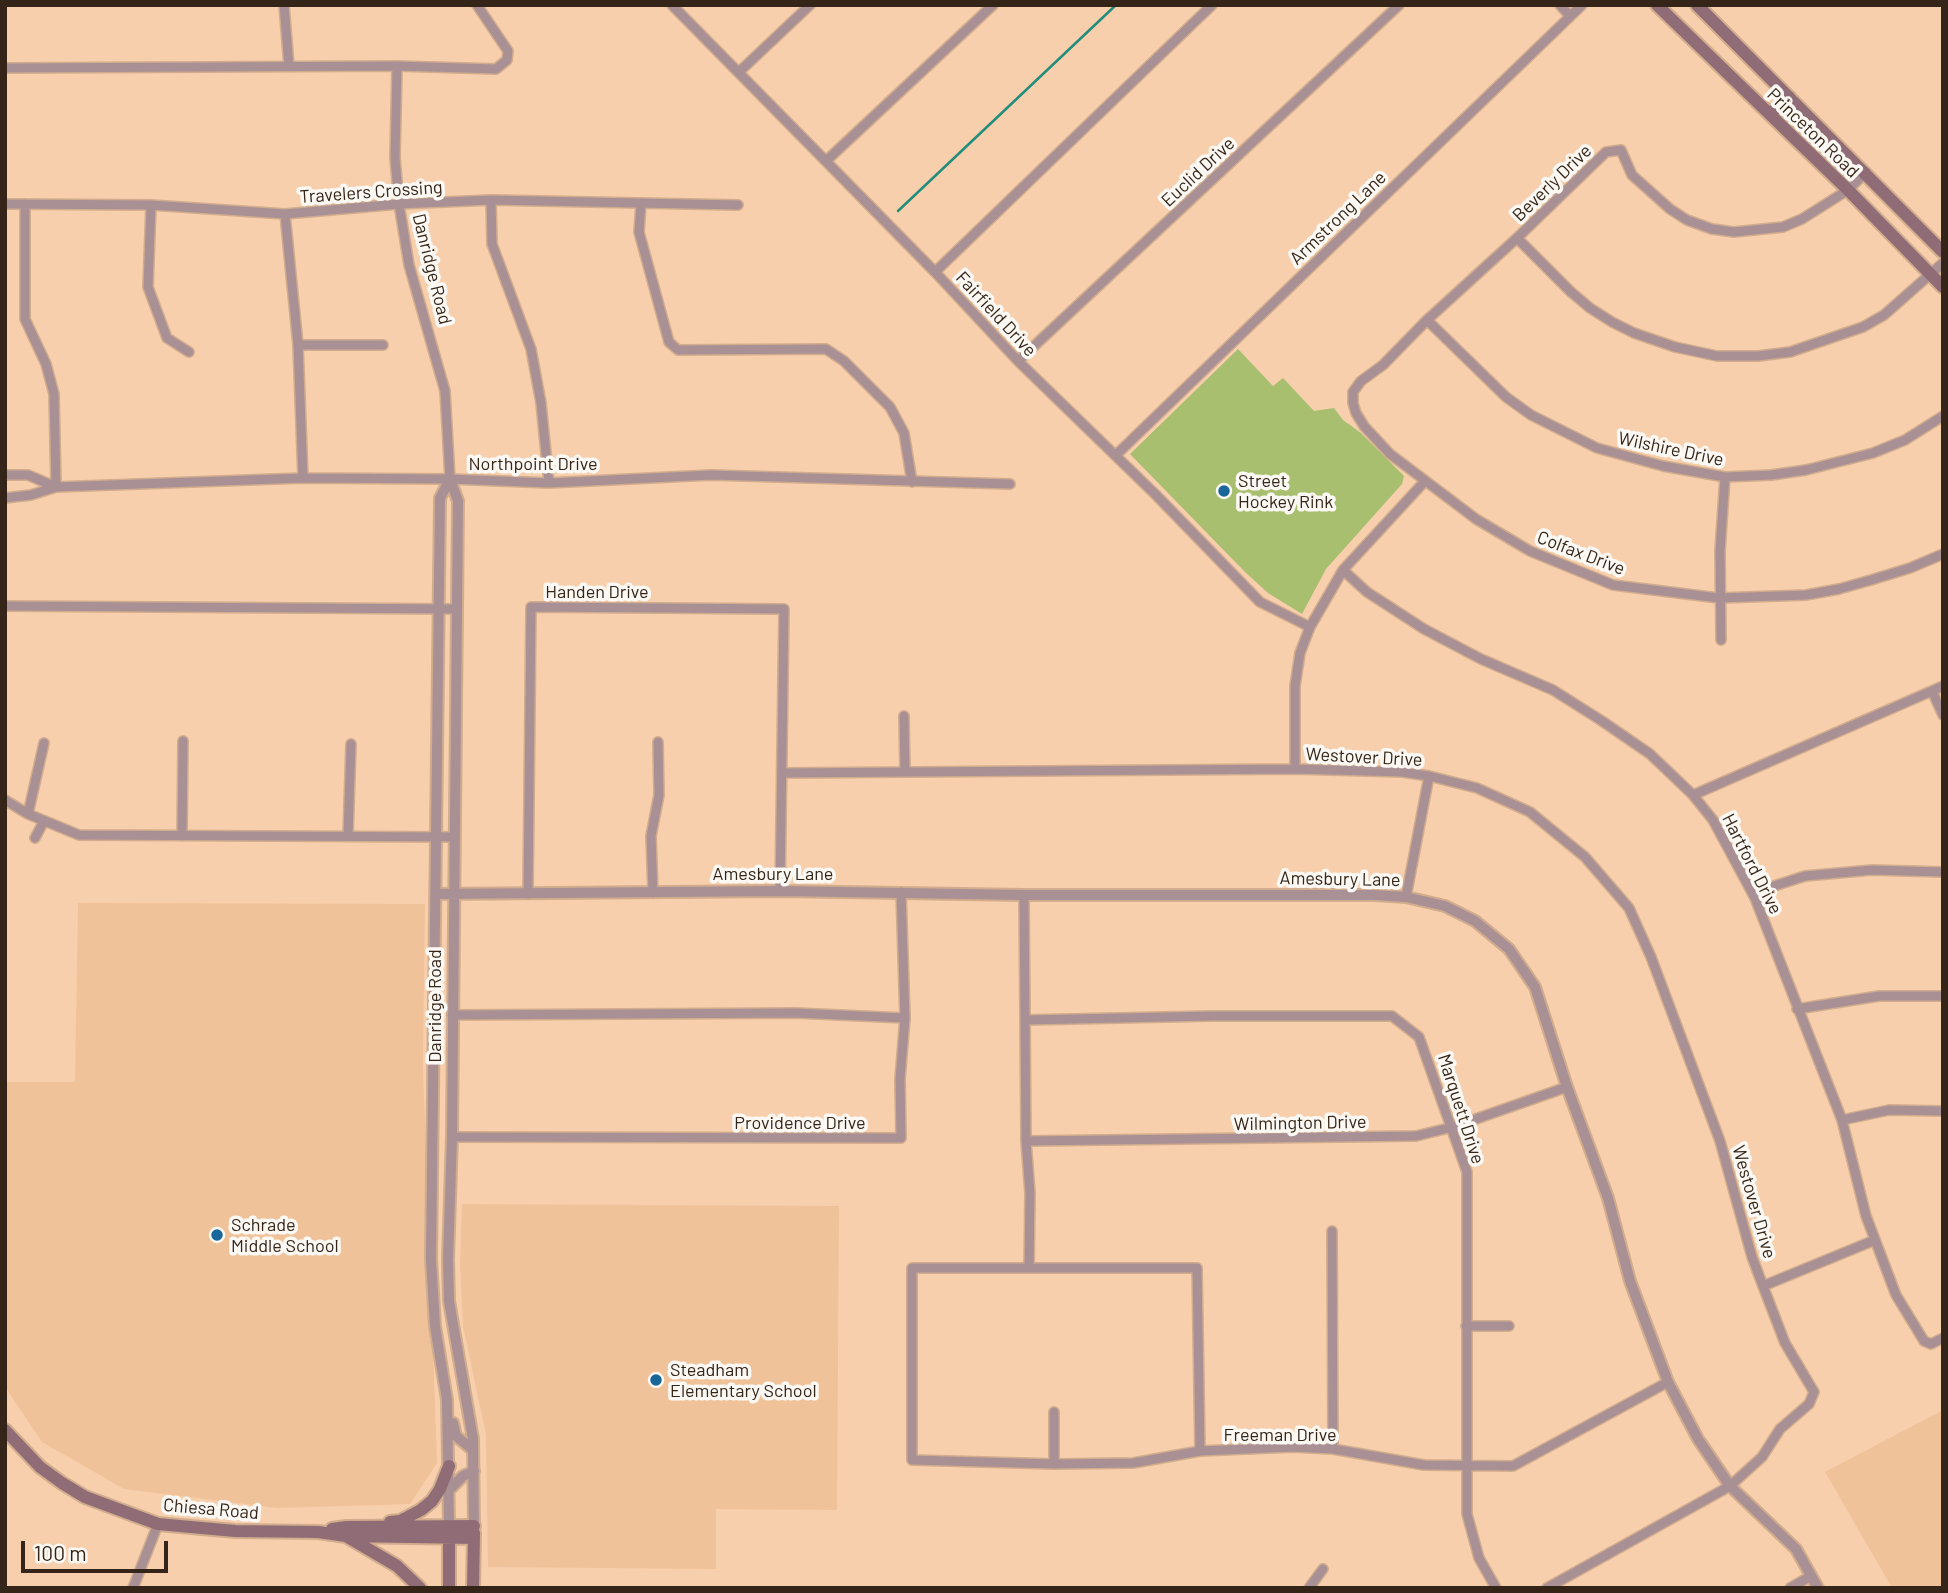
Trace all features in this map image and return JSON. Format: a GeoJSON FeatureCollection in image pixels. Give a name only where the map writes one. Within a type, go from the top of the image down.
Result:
{"type":"FeatureCollection","features":[{"type":"Feature","properties":{"kind":"main road","name":"Princeton Road"},"geometry":{"type":"LineString","coordinates":[[1657,5],[1943,287]]}},
{"type":"Feature","properties":{"kind":"main road","name":"Princeton Road"},"geometry":{"type":"LineString","coordinates":[[1697,5],[1943,252]]}},
{"type":"Feature","properties":{"kind":"main road"},"geometry":{"type":"LineString","coordinates":[[1770,114],[1789,97]]}},
{"type":"Feature","properties":{"kind":"main road","name":"Chiesa Road"},"geometry":{"type":"LineString","coordinates":[[5,1430],[40,1467],[61,1483],[85,1497],[158,1524],[235,1531],[318,1532],[346,1536],[474,1532]]}},
{"type":"Feature","properties":{"kind":"main road"},"geometry":{"type":"LineString","coordinates":[[366,1527],[400,1521],[421,1510],[432,1501],[440,1489],[449,1466]]}},
{"type":"Feature","properties":{"kind":"main road","name":"Chiesa Road"},"geometry":{"type":"LineString","coordinates":[[318,1532],[346,1527],[449,1532]]}},
{"type":"Feature","properties":{"kind":"main road"},"geometry":{"type":"LineString","coordinates":[[449,1532],[449,1588]]}},
{"type":"Feature","properties":{"kind":"main road"},"geometry":{"type":"LineString","coordinates":[[473,1588],[474,1532]]}},
{"type":"Feature","properties":{"kind":"main road"},"geometry":{"type":"LineString","coordinates":[[346,1536],[397,1566],[420,1588]]}},
{"type":"Feature","properties":{"kind":"street"},"geometry":{"type":"LineString","coordinates":[[284,5],[289,66]]}},
{"type":"Feature","properties":{"kind":"street"},"geometry":{"type":"LineString","coordinates":[[5,68],[397,66],[491,69],[504,64],[508,56],[506,46],[477,5]]}},
{"type":"Feature","properties":{"kind":"street","name":"Fairfield Drive"},"geometry":{"type":"LineString","coordinates":[[672,5],[935,272],[1018,361],[1116,455],[1260,601],[1310,627]]}},
{"type":"Feature","properties":{"kind":"street"},"geometry":{"type":"LineString","coordinates":[[740,72],[810,5]]}},
{"type":"Feature","properties":{"kind":"street"},"geometry":{"type":"LineString","coordinates":[[826,161],[993,5]]}},
{"type":"Feature","properties":{"kind":"street"},"geometry":{"type":"LineString","coordinates":[[935,272],[1212,5]]}},
{"type":"Feature","properties":{"kind":"street","name":"Euclid Drive"},"geometry":{"type":"LineString","coordinates":[[1018,361],[1399,5]]}},
{"type":"Feature","properties":{"kind":"street"},"geometry":{"type":"LineString","coordinates":[[1560,5],[1570,16]]}},
{"type":"Feature","properties":{"kind":"street","name":"Armstrong Lane"},"geometry":{"type":"LineString","coordinates":[[1116,455],[1582,5]]}},
{"type":"Feature","properties":{"kind":"street","name":"Danridge Road"},"geometry":{"type":"LineString","coordinates":[[397,66],[395,158],[398,204],[409,265],[445,391],[450,479],[458,501],[452,1137],[448,1259],[449,1301],[473,1450],[474,1532]]}},
{"type":"Feature","properties":{"kind":"street","name":"Beverly Drive"},"geometry":{"type":"LineString","coordinates":[[1353,392],[1361,381],[1383,365],[1427,320],[1517,239],[1606,152],[1621,150],[1632,176],[1662,203],[1687,220],[1712,229],[1734,232],[1783,227],[1802,219],[1847,190],[1866,172]]}},
{"type":"Feature","properties":{"kind":"street"},"geometry":{"type":"LineString","coordinates":[[491,201],[492,244],[531,349],[541,403],[549,483]]}},
{"type":"Feature","properties":{"kind":"street","name":"Travelers Crossing"},"geometry":{"type":"LineString","coordinates":[[5,204],[151,205],[285,214],[398,204],[491,201],[738,205]]}},
{"type":"Feature","properties":{"kind":"street"},"geometry":{"type":"LineString","coordinates":[[25,204],[25,319],[46,364],[54,394],[56,486]]}},
{"type":"Feature","properties":{"kind":"street"},"geometry":{"type":"LineString","coordinates":[[641,204],[639,232],[669,342],[678,349],[826,349],[844,361],[890,407],[904,433],[912,482]]}},
{"type":"Feature","properties":{"kind":"street"},"geometry":{"type":"LineString","coordinates":[[151,205],[148,287],[167,338],[189,352]]}},
{"type":"Feature","properties":{"kind":"street"},"geometry":{"type":"LineString","coordinates":[[285,214],[298,345],[303,478]]}},
{"type":"Feature","properties":{"kind":"street"},"geometry":{"type":"LineString","coordinates":[[1517,239],[1571,292],[1612,322],[1634,334],[1717,356],[1758,356],[1790,352],[1831,340],[1884,315],[1943,263]]}},
{"type":"Feature","properties":{"kind":"street","name":"Wilshire Drive"},"geometry":{"type":"LineString","coordinates":[[1427,320],[1506,397],[1531,415],[1561,431],[1597,448],[1630,458],[1725,477],[1771,475],[1852,460],[1905,440],[1943,416]]}},
{"type":"Feature","properties":{"kind":"street"},"geometry":{"type":"LineString","coordinates":[[298,345],[383,345]]}},
{"type":"Feature","properties":{"kind":"street","name":"Colfax Drive"},"geometry":{"type":"LineString","coordinates":[[1353,392],[1356,413],[1364,426],[1390,454],[1425,481],[1504,537],[1556,563],[1613,585],[1719,598],[1787,596],[1839,589],[1910,568],[1943,554]]}},
{"type":"Feature","properties":{"kind":"street","name":"Northpoint Drive"},"geometry":{"type":"LineString","coordinates":[[5,475],[28,475],[56,486]]}},
{"type":"Feature","properties":{"kind":"street","name":"Northpoint Drive"},"geometry":{"type":"LineString","coordinates":[[5,498],[31,495],[56,486],[303,478],[549,483],[711,475],[1010,484]]}},
{"type":"Feature","properties":{"kind":"street"},"geometry":{"type":"LineString","coordinates":[[1721,640],[1719,598],[1725,477]]}},
{"type":"Feature","properties":{"kind":"street","name":"Danridge Road"},"geometry":{"type":"LineString","coordinates":[[449,1532],[447,1400],[431,1283],[440,498],[450,479]]}},
{"type":"Feature","properties":{"kind":"street"},"geometry":{"type":"LineString","coordinates":[[1295,769],[1295,686],[1300,653],[1310,627],[1343,570],[1425,481]]}},
{"type":"Feature","properties":{"kind":"street","name":"Hartford Drive"},"geometry":{"type":"LineString","coordinates":[[1343,570],[1367,592],[1424,629],[1481,659],[1553,690],[1574,703],[1650,754],[1693,794],[1726,840],[1755,898],[1842,1120],[1875,1240],[1896,1295],[1924,1341],[1931,1344],[1943,1338]]}},
{"type":"Feature","properties":{"kind":"street"},"geometry":{"type":"LineString","coordinates":[[5,606],[457,609]]}},
{"type":"Feature","properties":{"kind":"street","name":"Handen Drive"},"geometry":{"type":"LineString","coordinates":[[528,894],[531,607],[784,609],[782,773]]}},
{"type":"Feature","properties":{"kind":"street"},"geometry":{"type":"LineString","coordinates":[[1693,794],[1943,686]]}},
{"type":"Feature","properties":{"kind":"street"},"geometry":{"type":"LineString","coordinates":[[1933,691],[1943,715]]}},
{"type":"Feature","properties":{"kind":"street"},"geometry":{"type":"LineString","coordinates":[[904,716],[905,772]]}},
{"type":"Feature","properties":{"kind":"street"},"geometry":{"type":"LineString","coordinates":[[182,836],[183,741]]}},
{"type":"Feature","properties":{"kind":"street"},"geometry":{"type":"LineString","coordinates":[[653,893],[651,836],[659,795],[658,742]]}},
{"type":"Feature","properties":{"kind":"street"},"geometry":{"type":"LineString","coordinates":[[28,814],[44,743]]}},
{"type":"Feature","properties":{"kind":"street"},"geometry":{"type":"LineString","coordinates":[[348,836],[351,744]]}},
{"type":"Feature","properties":{"kind":"street","name":"Westover Drive"},"geometry":{"type":"LineString","coordinates":[[782,773],[1295,769],[1402,772],[1477,788],[1530,812],[1585,857],[1629,908],[1651,957],[1720,1141],[1752,1257],[1763,1286],[1785,1343],[1814,1392],[1810,1404],[1780,1429],[1762,1457],[1730,1486]]}},
{"type":"Feature","properties":{"kind":"street"},"geometry":{"type":"LineString","coordinates":[[780,891],[782,773]]}},
{"type":"Feature","properties":{"kind":"street"},"geometry":{"type":"LineString","coordinates":[[1406,897],[1429,776]]}},
{"type":"Feature","properties":{"kind":"street"},"geometry":{"type":"LineString","coordinates":[[5,800],[28,814],[79,835],[454,837]]}},
{"type":"Feature","properties":{"kind":"street"},"geometry":{"type":"LineString","coordinates":[[35,838],[44,821]]}},
{"type":"Feature","properties":{"kind":"street"},"geometry":{"type":"LineString","coordinates":[[1755,898],[1774,886],[1805,876],[1872,870],[1943,872]]}},
{"type":"Feature","properties":{"kind":"street","name":"Amesbury Lane"},"geometry":{"type":"LineString","coordinates":[[436,894],[780,891],[1024,895],[1374,895],[1406,897],[1445,906],[1475,921],[1509,949],[1535,988],[1567,1087],[1608,1198],[1630,1281],[1668,1381],[1698,1439],[1730,1486],[1796,1549],[1818,1588]]}},
{"type":"Feature","properties":{"kind":"street","name":"Providence Drive"},"geometry":{"type":"LineString","coordinates":[[452,1137],[901,1138],[900,1079],[905,1018],[901,892]]}},
{"type":"Feature","properties":{"kind":"street"},"geometry":{"type":"LineString","coordinates":[[1024,895],[1026,1141],[1030,1192],[1028,1268],[1197,1268],[1200,1451]]}},
{"type":"Feature","properties":{"kind":"street"},"geometry":{"type":"LineString","coordinates":[[1797,1009],[1879,996],[1943,996]]}},
{"type":"Feature","properties":{"kind":"street"},"geometry":{"type":"LineString","coordinates":[[452,1015],[796,1013],[905,1018]]}},
{"type":"Feature","properties":{"kind":"street","name":"Marquett Drive"},"geometry":{"type":"LineString","coordinates":[[1025,1020],[1392,1016],[1419,1037],[1467,1172],[1467,1514],[1479,1558],[1496,1588]]}},
{"type":"Feature","properties":{"kind":"street","name":"Wilmington Drive"},"geometry":{"type":"LineString","coordinates":[[1026,1141],[1416,1136],[1453,1127],[1567,1087]]}},
{"type":"Feature","properties":{"kind":"street"},"geometry":{"type":"LineString","coordinates":[[1842,1120],[1889,1110],[1943,1111]]}},
{"type":"Feature","properties":{"kind":"street"},"geometry":{"type":"LineString","coordinates":[[1332,1231],[1333,1449]]}},
{"type":"Feature","properties":{"kind":"street"},"geometry":{"type":"LineString","coordinates":[[1763,1286],[1875,1240]]}},
{"type":"Feature","properties":{"kind":"street","name":"Freeman Drive"},"geometry":{"type":"LineString","coordinates":[[1028,1268],[912,1268],[912,1460],[1133,1463],[1200,1451],[1293,1447],[1333,1449],[1424,1465],[1513,1466],[1668,1381]]}},
{"type":"Feature","properties":{"kind":"street"},"geometry":{"type":"LineString","coordinates":[[1466,1326],[1509,1326]]}},
{"type":"Feature","properties":{"kind":"street"},"geometry":{"type":"LineString","coordinates":[[447,1400],[456,1436],[473,1450]]}},
{"type":"Feature","properties":{"kind":"street"},"geometry":{"type":"LineString","coordinates":[[1054,1412],[1054,1464]]}},
{"type":"Feature","properties":{"kind":"street"},"geometry":{"type":"LineString","coordinates":[[449,1490],[463,1476],[474,1471]]}},
{"type":"Feature","properties":{"kind":"street"},"geometry":{"type":"LineString","coordinates":[[1547,1588],[1730,1486]]}},
{"type":"Feature","properties":{"kind":"street"},"geometry":{"type":"LineString","coordinates":[[133,1588],[158,1524]]}},
{"type":"Feature","properties":{"kind":"street"},"geometry":{"type":"LineString","coordinates":[[1309,1588],[1323,1569]]}},
{"type":"Feature","properties":{"kind":"street"},"geometry":{"type":"LineString","coordinates":[[1790,1588],[1811,1576]]}},
{"type":"Feature","properties":{"kind":"shaded area","name":"Schrade Middle School"},"geometry":{"type":"Polygon","coordinates":[[[78,903],[425,904],[423,1069],[437,1463],[410,1504],[277,1508],[124,1489],[42,1442],[5,1387],[5,1082],[75,1082],[78,903]]]}},
{"type":"Feature","properties":{"kind":"shaded area","name":"Steadham Elementary School"},"geometry":{"type":"Polygon","coordinates":[[[462,1204],[839,1206],[837,1510],[716,1509],[716,1569],[488,1567],[486,1435],[463,1326],[460,1264],[462,1204]]]}},
{"type":"Feature","properties":{"kind":"shaded area"},"geometry":{"type":"Polygon","coordinates":[[[1943,1410],[1943,1588],[1892,1588],[1825,1472],[1943,1410]]]}},
{"type":"Feature","properties":{"kind":"green space"},"geometry":{"type":"Polygon","coordinates":[[[1238,349],[1273,386],[1283,378],[1314,411],[1334,408],[1343,420],[1361,433],[1404,476],[1402,484],[1326,569],[1302,614],[1268,593],[1245,572],[1130,454],[1238,349]]]}},
{"type":"Feature","properties":{"kind":"waterway"},"geometry":{"type":"LineString","coordinates":[[898,211],[1116,5]]}},
{"type":"Feature","properties":{"kind":"place","name":"Street Hockey Rink"},"geometry":{"type":"Point","coordinates":[1224,491]}},
{"type":"Feature","properties":{"kind":"place","name":"Schrade Middle School"},"geometry":{"type":"Point","coordinates":[217,1235]}},
{"type":"Feature","properties":{"kind":"place","name":"Steadham Elementary School"},"geometry":{"type":"Point","coordinates":[656,1380]}}]}
